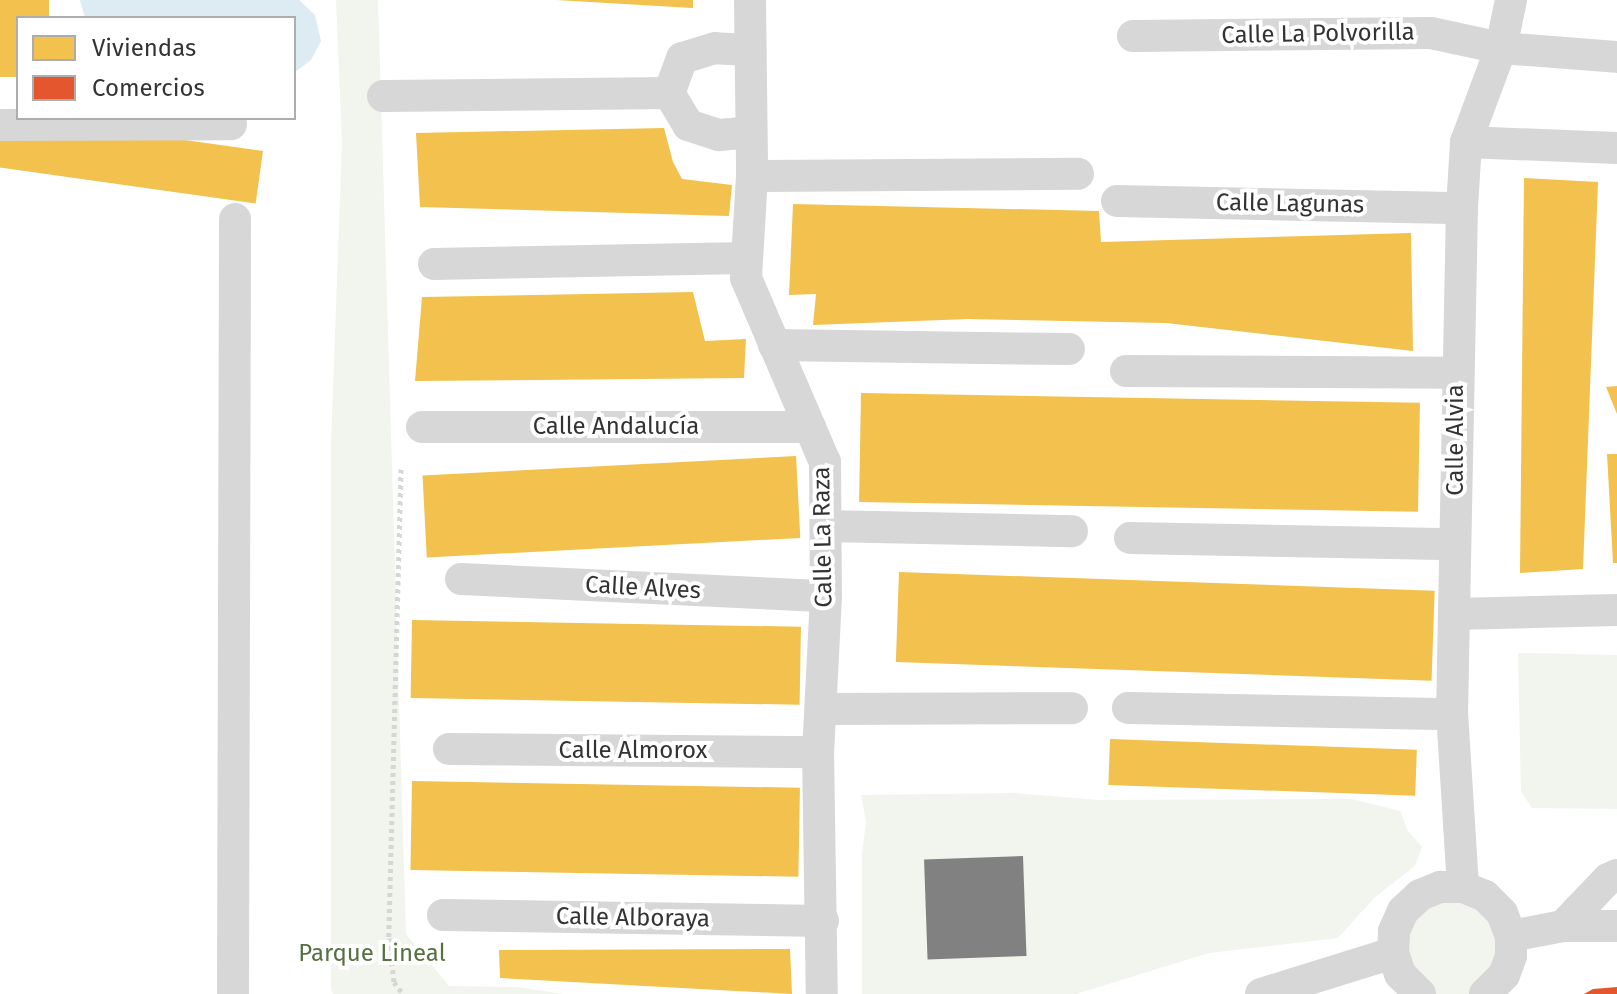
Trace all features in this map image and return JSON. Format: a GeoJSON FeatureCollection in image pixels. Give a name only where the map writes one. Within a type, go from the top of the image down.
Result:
{"type":"FeatureCollection","features":[{"type":"Feature","properties":{"kind":"street","name":"Calle La Raza"},"geometry":{"type":"LineString","coordinates":[[750,0],[752,176],[746,278],[825,462],[826,596],[818,752],[822,994]]}},
{"type":"Feature","properties":{"kind":"street","name":"Calle Alvia"},"geometry":{"type":"LineString","coordinates":[[1463,887],[1452,714],[1456,373],[1462,208],[1466,142],[1501,48],[1511,0]]}},
{"type":"Feature","properties":{"kind":"street","name":"Calle La Polvorilla"},"geometry":{"type":"LineString","coordinates":[[1133,36],[1431,33],[1501,48],[1617,57]]}},
{"type":"Feature","properties":{"kind":"street"},"geometry":{"type":"LineString","coordinates":[[669,93],[682,58],[715,48],[749,50]]}},
{"type":"Feature","properties":{"kind":"street"},"geometry":{"type":"LineString","coordinates":[[383,96],[669,93]]}},
{"type":"Feature","properties":{"kind":"street"},"geometry":{"type":"LineString","coordinates":[[669,93],[688,125],[719,135],[751,132]]}},
{"type":"Feature","properties":{"kind":"street"},"geometry":{"type":"LineString","coordinates":[[0,125],[231,124]]}},
{"type":"Feature","properties":{"kind":"street"},"geometry":{"type":"LineString","coordinates":[[1466,142],[1617,148]]}},
{"type":"Feature","properties":{"kind":"street"},"geometry":{"type":"LineString","coordinates":[[752,176],[1078,174]]}},
{"type":"Feature","properties":{"kind":"street","name":"Calle Lagunas"},"geometry":{"type":"LineString","coordinates":[[1117,201],[1462,208]]}},
{"type":"Feature","properties":{"kind":"street"},"geometry":{"type":"LineString","coordinates":[[233,994],[235,219]]}},
{"type":"Feature","properties":{"kind":"street"},"geometry":{"type":"LineString","coordinates":[[434,264],[746,258]]}},
{"type":"Feature","properties":{"kind":"street"},"geometry":{"type":"LineString","coordinates":[[774,345],[1069,349]]}},
{"type":"Feature","properties":{"kind":"street"},"geometry":{"type":"LineString","coordinates":[[1126,371],[1456,373]]}},
{"type":"Feature","properties":{"kind":"street","name":"Calle Andalucía"},"geometry":{"type":"LineString","coordinates":[[422,427],[810,427]]}},
{"type":"Feature","properties":{"kind":"street"},"geometry":{"type":"LineString","coordinates":[[826,526],[1072,531]]}},
{"type":"Feature","properties":{"kind":"street"},"geometry":{"type":"LineString","coordinates":[[1130,538],[1455,544]]}},
{"type":"Feature","properties":{"kind":"street","name":"Calle Alves"},"geometry":{"type":"LineString","coordinates":[[461,579],[826,596]]}},
{"type":"Feature","properties":{"kind":"street"},"geometry":{"type":"LineString","coordinates":[[1455,614],[1617,610]]}},
{"type":"Feature","properties":{"kind":"street"},"geometry":{"type":"LineString","coordinates":[[822,709],[1072,708]]}},
{"type":"Feature","properties":{"kind":"street"},"geometry":{"type":"LineString","coordinates":[[1128,708],[1452,714]]}},
{"type":"Feature","properties":{"kind":"street","name":"Calle Almorox"},"geometry":{"type":"LineString","coordinates":[[449,749],[818,752]]}},
{"type":"Feature","properties":{"kind":"street"},"geometry":{"type":"LineString","coordinates":[[1563,926],[1608,879],[1617,875]]}},
{"type":"Feature","properties":{"kind":"street"},"geometry":{"type":"LineString","coordinates":[[1420,994],[1400,974],[1393,953],[1394,931],[1403,911],[1420,895],[1440,887],[1463,887],[1485,896],[1502,913],[1511,936],[1511,956],[1504,975],[1485,994]]}},
{"type":"Feature","properties":{"kind":"street","name":"Calle Alboraya"},"geometry":{"type":"LineString","coordinates":[[443,915],[823,921]]}},
{"type":"Feature","properties":{"kind":"street"},"geometry":{"type":"LineString","coordinates":[[1511,936],[1563,926],[1617,926]]}},
{"type":"Feature","properties":{"kind":"street"},"geometry":{"type":"LineString","coordinates":[[1261,994],[1393,953]]}},
{"type":"Feature","properties":{"kind":"path"},"geometry":{"type":"LineString","coordinates":[[401,469],[389,938],[394,982],[403,994]]}},
{"type":"Feature","properties":{"kind":"green space","name":"Parque Lineal"},"geometry":{"type":"Polygon","coordinates":[[[336,0],[378,0],[406,934],[449,986],[517,987],[564,994],[333,994],[331,988],[331,443],[342,143],[336,0]]]}},
{"type":"Feature","properties":{"kind":"green space"},"geometry":{"type":"Polygon","coordinates":[[[1518,653],[1617,655],[1617,809],[1532,808],[1521,791],[1518,653]]]}},
{"type":"Feature","properties":{"kind":"green space"},"geometry":{"type":"Polygon","coordinates":[[[1014,793],[1099,800],[1352,799],[1400,811],[1408,831],[1422,847],[1415,866],[1374,898],[1338,938],[1209,953],[1076,994],[862,994],[862,855],[866,821],[861,795],[1014,793]]]}},
{"type":"Feature","properties":{"kind":"green space"},"geometry":{"type":"Polygon","coordinates":[[[1463,887],[1511,936],[1482,994],[1421,994],[1400,919],[1463,887]]]}},
{"type":"Feature","properties":{"kind":"shaded area"},"geometry":{"type":"Polygon","coordinates":[[[80,0],[299,0],[315,15],[321,41],[311,60],[296,71],[296,16],[84,16],[80,0]]]}},
{"type":"Feature","properties":{"kind":"building: Viviendas"},"geometry":{"type":"Polygon","coordinates":[[[0,0],[49,0],[49,16],[16,16],[16,77],[0,77],[0,0]]]}},
{"type":"Feature","properties":{"kind":"building: Viviendas"},"geometry":{"type":"Polygon","coordinates":[[[556,0],[693,0],[693,8],[556,0]]]}},
{"type":"Feature","properties":{"kind":"building: Viviendas"},"geometry":{"type":"Polygon","coordinates":[[[3,114],[16,116],[16,120],[42,120],[263,151],[256,203],[0,168],[0,133],[3,114]]]}},
{"type":"Feature","properties":{"kind":"building: Viviendas"},"geometry":{"type":"Polygon","coordinates":[[[664,128],[673,162],[682,179],[732,185],[729,216],[420,207],[416,133],[664,128]]]}},
{"type":"Feature","properties":{"kind":"building: Viviendas"},"geometry":{"type":"Polygon","coordinates":[[[1524,178],[1598,182],[1583,569],[1520,573],[1524,178]]]}},
{"type":"Feature","properties":{"kind":"building: Viviendas"},"geometry":{"type":"Polygon","coordinates":[[[793,204],[1099,211],[1101,242],[1411,233],[1413,351],[1166,323],[968,319],[813,325],[816,294],[789,295],[793,204]]]}},
{"type":"Feature","properties":{"kind":"building: Viviendas"},"geometry":{"type":"Polygon","coordinates":[[[693,292],[705,341],[746,339],[744,378],[415,381],[422,297],[693,292]]]}},
{"type":"Feature","properties":{"kind":"building: Viviendas"},"geometry":{"type":"Polygon","coordinates":[[[1617,386],[1617,414],[1606,387],[1617,386]]]}},
{"type":"Feature","properties":{"kind":"building: Viviendas"},"geometry":{"type":"Polygon","coordinates":[[[861,393],[1420,403],[1418,512],[859,502],[861,393]]]}},
{"type":"Feature","properties":{"kind":"building: Viviendas"},"geometry":{"type":"Polygon","coordinates":[[[1607,454],[1617,454],[1617,563],[1613,563],[1607,454]]]}},
{"type":"Feature","properties":{"kind":"building: Viviendas"},"geometry":{"type":"Polygon","coordinates":[[[796,456],[800,538],[427,557],[423,476],[796,456]]]}},
{"type":"Feature","properties":{"kind":"building: Viviendas"},"geometry":{"type":"Polygon","coordinates":[[[899,572],[1435,591],[1432,681],[896,662],[899,572]]]}},
{"type":"Feature","properties":{"kind":"building: Viviendas"},"geometry":{"type":"Polygon","coordinates":[[[412,620],[801,627],[800,705],[411,698],[412,620]]]}},
{"type":"Feature","properties":{"kind":"building: Viviendas"},"geometry":{"type":"Polygon","coordinates":[[[1110,739],[1417,750],[1415,796],[1108,785],[1110,739]]]}},
{"type":"Feature","properties":{"kind":"building: Viviendas"},"geometry":{"type":"Polygon","coordinates":[[[412,781],[800,788],[798,877],[410,870],[412,781]]]}},
{"type":"Feature","properties":{"kind":"building: Viviendas"},"geometry":{"type":"Polygon","coordinates":[[[790,949],[792,994],[500,978],[499,950],[790,949]]]}},
{"type":"Feature","properties":{"kind":"building: Comercios"},"geometry":{"type":"Polygon","coordinates":[[[1617,987],[1617,994],[1584,994],[1593,989],[1617,987]]]}},
{"type":"Feature","properties":{"kind":"building: Otros"},"geometry":{"type":"Polygon","coordinates":[[[1023,856],[1026,956],[928,959],[924,859],[1023,856]]]}}]}
